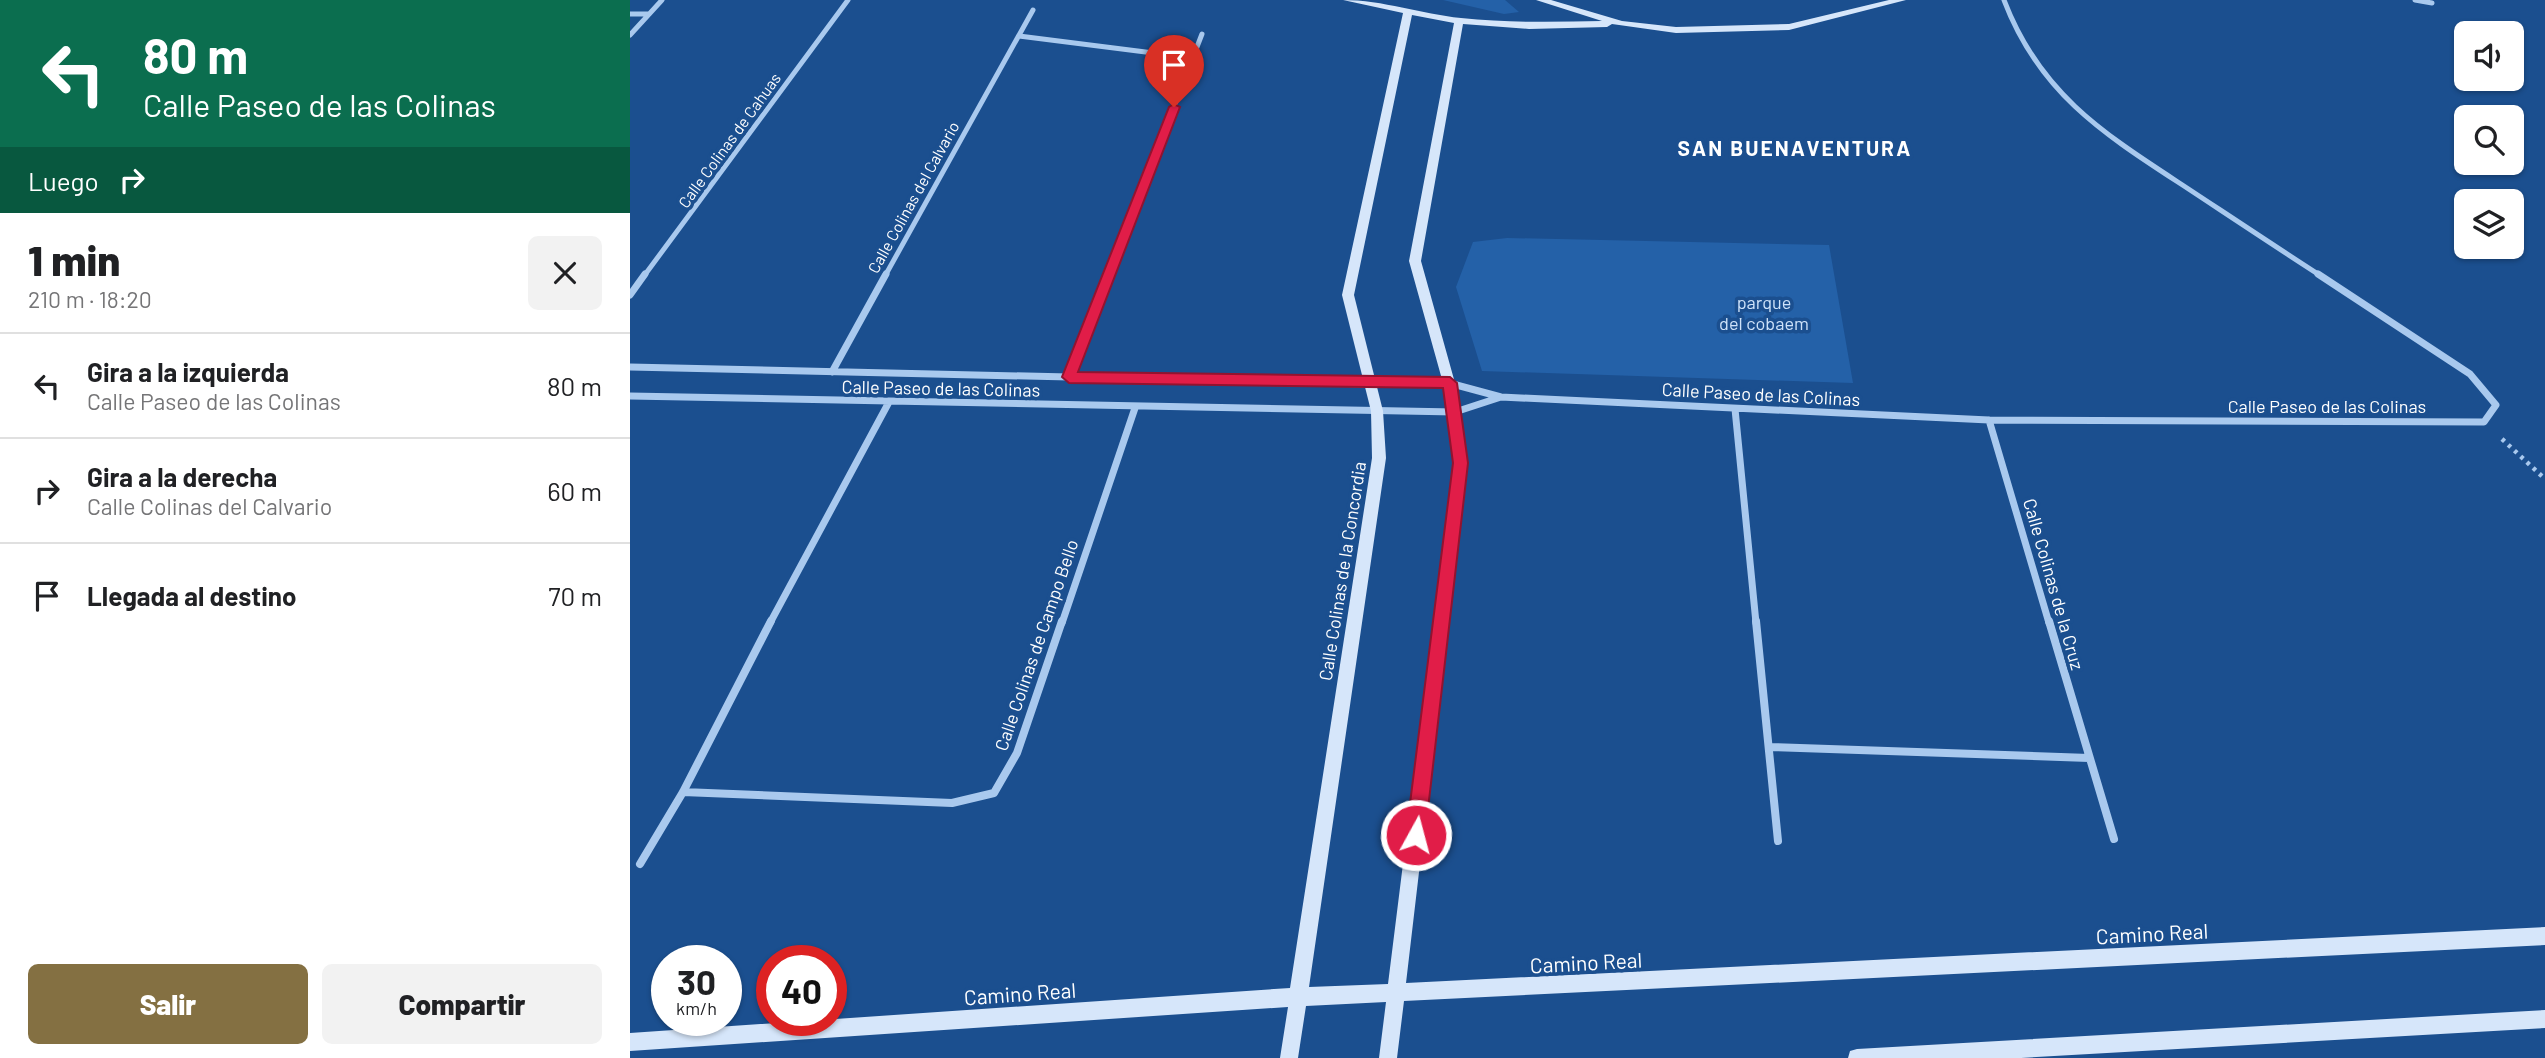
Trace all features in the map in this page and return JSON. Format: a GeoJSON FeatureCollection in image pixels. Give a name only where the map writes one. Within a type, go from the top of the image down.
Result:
{"type":"FeatureCollection","features":[{"type":"Feature","properties":{"kind":"street"},"geometry":{"type":"LineString","coordinates":[[630,35],[662,0]]}},
{"type":"Feature","properties":{"kind":"street","name":"Calle Colinas de Cahuas"},"geometry":{"type":"LineString","coordinates":[[630,295],[848,0]]}},
{"type":"Feature","properties":{"kind":"street"},"geometry":{"type":"LineString","coordinates":[[1348,0],[1459,21],[1529,26],[1620,24],[1676,30],[1789,27],[1901,0]]}},
{"type":"Feature","properties":{"kind":"street"},"geometry":{"type":"LineString","coordinates":[[1541,0],[1620,24]]}},
{"type":"Feature","properties":{"kind":"street"},"geometry":{"type":"LineString","coordinates":[[2004,0],[2014,31],[2049,84],[2100,131],[2470,374],[2496,405],[2484,422]]}},
{"type":"Feature","properties":{"kind":"street"},"geometry":{"type":"LineString","coordinates":[[2415,0],[2432,3]]}},
{"type":"Feature","properties":{"kind":"street","name":"Calle Colinas del Calvario"},"geometry":{"type":"LineString","coordinates":[[832,372],[1033,10]]}},
{"type":"Feature","properties":{"kind":"street","name":"Calle Colinas de la Concordia"},"geometry":{"type":"LineString","coordinates":[[1289,1058],[1379,458],[1377,411],[1348,295],[1408,11]]}},
{"type":"Feature","properties":{"kind":"street"},"geometry":{"type":"LineString","coordinates":[[630,14],[649,15]]}},
{"type":"Feature","properties":{"kind":"street"},"geometry":{"type":"LineString","coordinates":[[1388,1058],[1460,463],[1450,383],[1415,261],[1459,21]]}},
{"type":"Feature","properties":{"kind":"street"},"geometry":{"type":"LineString","coordinates":[[1069,377],[1202,34]]}},
{"type":"Feature","properties":{"kind":"street"},"geometry":{"type":"LineString","coordinates":[[1019,36],[1194,58]]}},
{"type":"Feature","properties":{"kind":"street","name":"Calle Paseo de las Colinas"},"geometry":{"type":"LineString","coordinates":[[630,367],[1370,384],[1450,383],[1501,397],[1989,419],[2484,422]]}},
{"type":"Feature","properties":{"kind":"street","name":"Calle Paseo de las Colinas"},"geometry":{"type":"LineString","coordinates":[[630,397],[1455,412],[1501,397]]}},
{"type":"Feature","properties":{"kind":"street"},"geometry":{"type":"LineString","coordinates":[[640,864],[683,792],[817,530],[889,402]]}},
{"type":"Feature","properties":{"kind":"street","name":"Calle Colinas de Campo Bello"},"geometry":{"type":"LineString","coordinates":[[683,792],[953,803],[994,793],[1017,753],[1135,408]]}},
{"type":"Feature","properties":{"kind":"street"},"geometry":{"type":"LineString","coordinates":[[1735,409],[1778,841]]}},
{"type":"Feature","properties":{"kind":"street","name":"Calle Colinas de la Cruz"},"geometry":{"type":"LineString","coordinates":[[1989,419],[2114,839]]}},
{"type":"Feature","properties":{"kind":"street"},"geometry":{"type":"LineString","coordinates":[[1770,747],[2089,758]]}},
{"type":"Feature","properties":{"kind":"street","name":"Camino Real"},"geometry":{"type":"LineString","coordinates":[[630,1042],[1297,997],[1397,995],[2545,936]]}},
{"type":"Feature","properties":{"kind":"street"},"geometry":{"type":"LineString","coordinates":[[1857,1058],[2545,1018]]}},
{"type":"Feature","properties":{"kind":"path"},"geometry":{"type":"LineString","coordinates":[[2484,422],[2545,480]]}},
{"type":"Feature","properties":{"kind":"green space"},"geometry":{"type":"Polygon","coordinates":[[[1443,0],[1505,0],[1519,12],[1504,14],[1443,0]]]}},
{"type":"Feature","properties":{"kind":"green space","name":"parque del cobaem"},"geometry":{"type":"Polygon","coordinates":[[[1507,238],[1829,245],[1853,383],[1482,371],[1456,287],[1473,242],[1507,238]]]}},
{"type":"Feature","properties":{"kind":"district","name":"SAN BUENAVENTURA"},"geometry":{"type":"Point","coordinates":[1795,147]}},
{"type":"Feature","properties":{"kind":"route"},"geometry":{"type":"LineString","coordinates":[[1174,107],[1069,377],[1370,384],[1450,383],[1460,463],[1416,835]]}}]}
